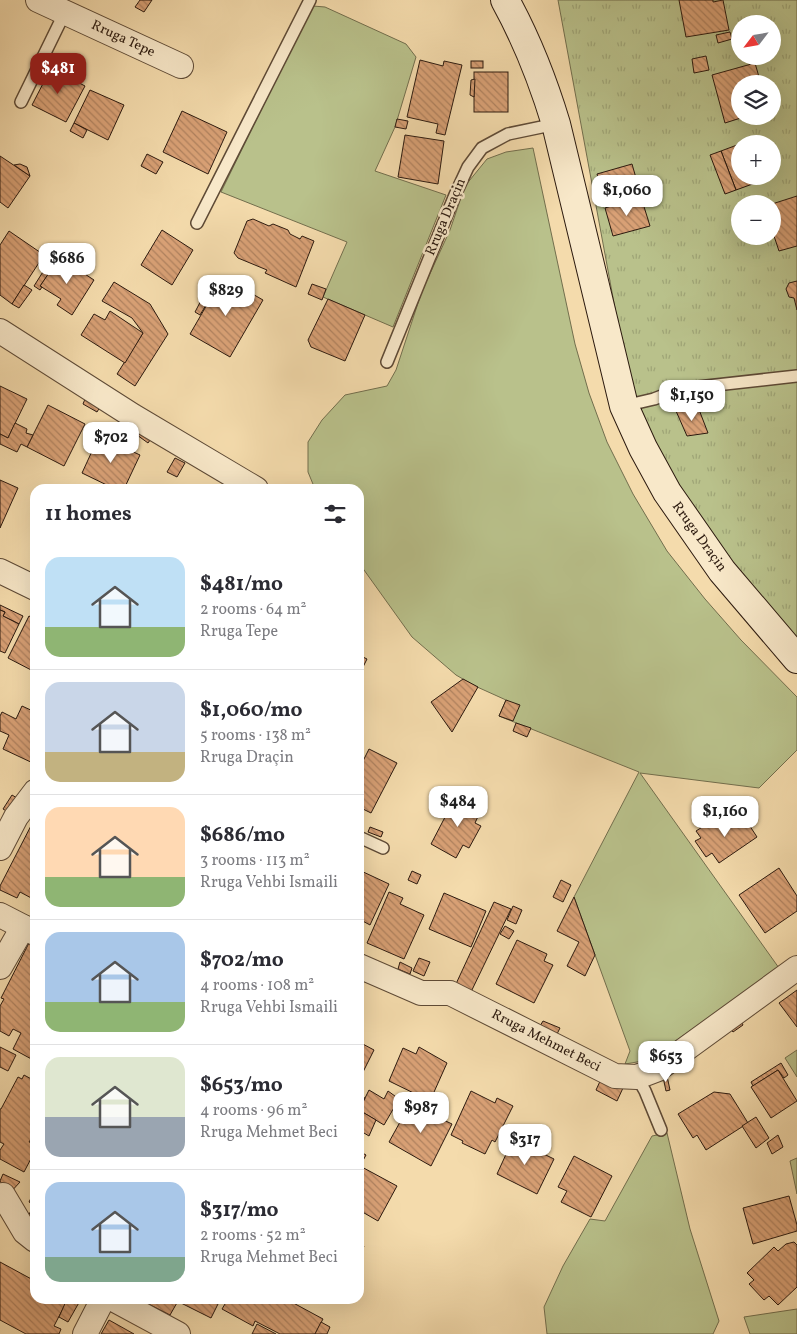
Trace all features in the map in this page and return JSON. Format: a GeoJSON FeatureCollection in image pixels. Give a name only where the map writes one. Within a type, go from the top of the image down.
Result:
{"type":"FeatureCollection","features":[{"type":"Feature","properties":{"kind":"main road","name":"Rruga Draçin"},"geometry":{"type":"LineString","coordinates":[[506,0],[521,28],[543,81],[556,124],[624,406],[643,448],[667,492],[722,571],[796,655]]}},
{"type":"Feature","properties":{"kind":"street","name":"Rruga Tepe"},"geometry":{"type":"LineString","coordinates":[[38,0],[181,66]]}},
{"type":"Feature","properties":{"kind":"street"},"geometry":{"type":"LineString","coordinates":[[0,331],[133,416],[248,484]]}},
{"type":"Feature","properties":{"kind":"street"},"geometry":{"type":"LineString","coordinates":[[0,571],[30,586]]}},
{"type":"Feature","properties":{"kind":"street"},"geometry":{"type":"LineString","coordinates":[[0,848],[16,817],[30,799]]}},
{"type":"Feature","properties":{"kind":"street"},"geometry":{"type":"LineString","coordinates":[[0,915],[29,930],[0,968]]}},
{"type":"Feature","properties":{"kind":"street","name":"Rruga Mehmet Beci"},"geometry":{"type":"LineString","coordinates":[[364,968],[421,993],[450,993],[616,1076],[636,1077]]}},
{"type":"Feature","properties":{"kind":"street"},"geometry":{"type":"LineString","coordinates":[[636,1077],[658,1068],[797,968]]}},
{"type":"Feature","properties":{"kind":"street"},"geometry":{"type":"LineString","coordinates":[[3,1195],[25,1232],[30,1236]]}},
{"type":"Feature","properties":{"kind":"street"},"geometry":{"type":"LineString","coordinates":[[84,1334],[100,1304]]}},
{"type":"Feature","properties":{"kind":"street"},"geometry":{"type":"LineString","coordinates":[[122,1304],[178,1334]]}},
{"type":"Feature","properties":{"kind":"lane"},"geometry":{"type":"LineString","coordinates":[[197,223],[310,0]]}},
{"type":"Feature","properties":{"kind":"lane"},"geometry":{"type":"LineString","coordinates":[[21,102],[64,12]]}},
{"type":"Feature","properties":{"kind":"lane","name":"Rruga Draçin"},"geometry":{"type":"LineString","coordinates":[[387,362],[468,167],[482,148],[508,134],[556,124]]}},
{"type":"Feature","properties":{"kind":"lane"},"geometry":{"type":"LineString","coordinates":[[624,406],[654,399],[680,389],[797,376]]}},
{"type":"Feature","properties":{"kind":"lane"},"geometry":{"type":"LineString","coordinates":[[364,839],[383,848]]}},
{"type":"Feature","properties":{"kind":"lane"},"geometry":{"type":"LineString","coordinates":[[636,1077],[661,1130]]}},
{"type":"Feature","properties":{"kind":"green space"},"geometry":{"type":"Polygon","coordinates":[[[558,0],[797,0],[797,662],[641,449],[558,0]]]}},
{"type":"Feature","properties":{"kind":"green space"},"geometry":{"type":"Polygon","coordinates":[[[313,6],[325,7],[406,44],[416,57],[395,127],[375,171],[446,195],[393,327],[323,297],[347,242],[221,192],[313,6]]]}},
{"type":"Feature","properties":{"kind":"green space"},"geometry":{"type":"Polygon","coordinates":[[[533,148],[575,344],[589,393],[607,442],[633,494],[667,551],[705,599],[741,640],[797,697],[797,750],[759,788],[640,773],[779,968],[654,1056],[625,1064],[630,1051],[574,897],[639,772],[499,716],[506,700],[456,675],[412,637],[364,570],[364,484],[313,484],[308,472],[308,442],[322,420],[345,395],[387,386],[396,370],[422,291],[450,230],[465,186],[487,159],[506,152],[533,148]]]}},
{"type":"Feature","properties":{"kind":"green space"},"geometry":{"type":"Polygon","coordinates":[[[797,1050],[797,1077],[785,1058],[797,1050]]]}},
{"type":"Feature","properties":{"kind":"green space"},"geometry":{"type":"Polygon","coordinates":[[[667,1133],[690,1229],[719,1321],[713,1334],[547,1334],[544,1307],[563,1266],[590,1219],[605,1221],[652,1136],[667,1133]]]}},
{"type":"Feature","properties":{"kind":"green space"},"geometry":{"type":"Polygon","coordinates":[[[797,1158],[797,1194],[790,1161],[797,1158]]]}},
{"type":"Feature","properties":{"kind":"green space"},"geometry":{"type":"Polygon","coordinates":[[[797,1309],[797,1334],[750,1334],[744,1317],[797,1309]]]}},
{"type":"Feature","properties":{"kind":"building"},"geometry":{"type":"Polygon","coordinates":[[[140,0],[152,0],[144,12],[135,7],[140,0]]]}},
{"type":"Feature","properties":{"kind":"building"},"geometry":{"type":"Polygon","coordinates":[[[679,0],[713,0],[713,2],[723,0],[729,30],[686,37],[679,0]]]}},
{"type":"Feature","properties":{"kind":"building"},"geometry":{"type":"Polygon","coordinates":[[[730,32],[731,39],[718,43],[716,35],[730,32]]]}},
{"type":"Feature","properties":{"kind":"building"},"geometry":{"type":"Polygon","coordinates":[[[706,56],[709,70],[694,73],[692,59],[706,56]]]}},
{"type":"Feature","properties":{"kind":"building"},"geometry":{"type":"Polygon","coordinates":[[[420,60],[443,66],[444,61],[462,65],[445,135],[436,133],[438,124],[407,117],[420,60]]]}},
{"type":"Feature","properties":{"kind":"building"},"geometry":{"type":"Polygon","coordinates":[[[471,61],[483,61],[483,68],[471,68],[471,61]]]}},
{"type":"Feature","properties":{"kind":"building"},"geometry":{"type":"Polygon","coordinates":[[[748,65],[756,65],[758,75],[731,75],[731,121],[725,123],[712,75],[748,65]]]}},
{"type":"Feature","properties":{"kind":"building"},"geometry":{"type":"Polygon","coordinates":[[[51,68],[85,86],[66,122],[32,105],[51,68]]]}},
{"type":"Feature","properties":{"kind":"building"},"geometry":{"type":"Polygon","coordinates":[[[474,72],[508,72],[508,112],[474,112],[474,72]]]}},
{"type":"Feature","properties":{"kind":"building"},"geometry":{"type":"Polygon","coordinates":[[[475,79],[474,97],[470,95],[471,80],[475,79]]]}},
{"type":"Feature","properties":{"kind":"building"},"geometry":{"type":"Polygon","coordinates":[[[90,90],[124,105],[108,140],[74,123],[90,90]]]}},
{"type":"Feature","properties":{"kind":"building"},"geometry":{"type":"Polygon","coordinates":[[[182,111],[227,132],[208,174],[163,152],[182,111]]]}},
{"type":"Feature","properties":{"kind":"building"},"geometry":{"type":"Polygon","coordinates":[[[397,119],[408,121],[406,129],[395,127],[397,119]]]}},
{"type":"Feature","properties":{"kind":"building"},"geometry":{"type":"Polygon","coordinates":[[[74,123],[87,130],[83,138],[70,131],[74,123]]]}},
{"type":"Feature","properties":{"kind":"building"},"geometry":{"type":"Polygon","coordinates":[[[405,135],[444,141],[438,184],[398,177],[405,135]]]}},
{"type":"Feature","properties":{"kind":"building"},"geometry":{"type":"Polygon","coordinates":[[[731,147],[731,177],[721,151],[731,147]]]}},
{"type":"Feature","properties":{"kind":"building"},"geometry":{"type":"Polygon","coordinates":[[[721,151],[731,177],[731,185],[734,185],[736,190],[725,194],[710,155],[721,151]]]}},
{"type":"Feature","properties":{"kind":"building"},"geometry":{"type":"Polygon","coordinates":[[[147,154],[163,162],[156,174],[141,166],[147,154]]]}},
{"type":"Feature","properties":{"kind":"building"},"geometry":{"type":"Polygon","coordinates":[[[0,156],[30,176],[8,208],[0,202],[0,156]]]}},
{"type":"Feature","properties":{"kind":"building"},"geometry":{"type":"Polygon","coordinates":[[[20,164],[27,167],[30,176],[14,165],[20,164]]]}},
{"type":"Feature","properties":{"kind":"building"},"geometry":{"type":"Polygon","coordinates":[[[632,164],[638,185],[603,195],[597,174],[632,164]]]}},
{"type":"Feature","properties":{"kind":"building"},"geometry":{"type":"Polygon","coordinates":[[[734,185],[750,185],[736,190],[734,185]]]}},
{"type":"Feature","properties":{"kind":"building"},"geometry":{"type":"Polygon","coordinates":[[[797,196],[797,246],[779,251],[777,245],[781,245],[781,201],[797,196]]]}},
{"type":"Feature","properties":{"kind":"building"},"geometry":{"type":"Polygon","coordinates":[[[641,197],[650,226],[613,236],[605,208],[641,197]]]}},
{"type":"Feature","properties":{"kind":"building"},"geometry":{"type":"Polygon","coordinates":[[[253,219],[269,226],[273,224],[288,230],[290,234],[300,239],[302,236],[314,241],[296,287],[265,273],[267,270],[238,258],[234,253],[247,221],[253,219]]]}},
{"type":"Feature","properties":{"kind":"building"},"geometry":{"type":"Polygon","coordinates":[[[162,230],[193,250],[172,285],[141,265],[162,230]]]}},
{"type":"Feature","properties":{"kind":"building"},"geometry":{"type":"Polygon","coordinates":[[[9,231],[44,255],[12,304],[0,295],[0,245],[9,231]]]}},
{"type":"Feature","properties":{"kind":"building"},"geometry":{"type":"Polygon","coordinates":[[[59,257],[94,280],[72,315],[57,305],[61,299],[40,286],[59,257]]]}},
{"type":"Feature","properties":{"kind":"building"},"geometry":{"type":"Polygon","coordinates":[[[46,267],[51,270],[40,286],[42,287],[40,290],[34,286],[46,267]]]}},
{"type":"Feature","properties":{"kind":"building"},"geometry":{"type":"Polygon","coordinates":[[[223,277],[263,300],[230,357],[190,334],[223,277]]]}},
{"type":"Feature","properties":{"kind":"building"},"geometry":{"type":"Polygon","coordinates":[[[797,281],[797,310],[794,298],[789,297],[786,289],[789,283],[797,281]]]}},
{"type":"Feature","properties":{"kind":"building"},"geometry":{"type":"Polygon","coordinates":[[[114,282],[150,304],[168,334],[135,386],[117,374],[143,333],[132,318],[102,301],[114,282]]]}},
{"type":"Feature","properties":{"kind":"building"},"geometry":{"type":"Polygon","coordinates":[[[312,284],[326,289],[322,300],[308,294],[312,284]]]}},
{"type":"Feature","properties":{"kind":"building"},"geometry":{"type":"Polygon","coordinates":[[[24,285],[32,290],[19,308],[12,304],[24,285]]]}},
{"type":"Feature","properties":{"kind":"building"},"geometry":{"type":"Polygon","coordinates":[[[206,291],[212,295],[200,315],[195,312],[206,291]]]}},
{"type":"Feature","properties":{"kind":"building"},"geometry":{"type":"Polygon","coordinates":[[[328,299],[365,315],[345,361],[311,347],[308,340],[328,299]]]}},
{"type":"Feature","properties":{"kind":"building"},"geometry":{"type":"Polygon","coordinates":[[[110,311],[143,333],[125,363],[81,335],[94,314],[105,320],[110,311]]]}},
{"type":"Feature","properties":{"kind":"building"},"geometry":{"type":"Polygon","coordinates":[[[0,386],[27,399],[8,438],[0,434],[0,386]]]}},
{"type":"Feature","properties":{"kind":"building"},"geometry":{"type":"Polygon","coordinates":[[[85,399],[100,407],[97,412],[83,404],[85,399]]]}},
{"type":"Feature","properties":{"kind":"building"},"geometry":{"type":"Polygon","coordinates":[[[48,405],[85,424],[64,466],[27,447],[48,405]]]}},
{"type":"Feature","properties":{"kind":"building"},"geometry":{"type":"Polygon","coordinates":[[[698,407],[708,433],[687,436],[676,411],[698,407]]]}},
{"type":"Feature","properties":{"kind":"building"},"geometry":{"type":"Polygon","coordinates":[[[15,423],[27,429],[26,433],[33,435],[27,447],[21,444],[17,452],[0,444],[0,434],[8,438],[15,423]]]}},
{"type":"Feature","properties":{"kind":"building"},"geometry":{"type":"Polygon","coordinates":[[[141,429],[153,436],[148,443],[137,435],[141,429]]]}},
{"type":"Feature","properties":{"kind":"building"},"geometry":{"type":"Polygon","coordinates":[[[99,436],[140,455],[126,484],[105,484],[82,473],[99,436]]]}},
{"type":"Feature","properties":{"kind":"building"},"geometry":{"type":"Polygon","coordinates":[[[175,458],[185,463],[177,477],[167,472],[175,458]]]}},
{"type":"Feature","properties":{"kind":"building"},"geometry":{"type":"Polygon","coordinates":[[[0,480],[18,488],[0,528],[0,480]]]}},
{"type":"Feature","properties":{"kind":"building"},"geometry":{"type":"Polygon","coordinates":[[[0,605],[23,616],[19,624],[3,616],[5,612],[0,610],[0,605]]]}},
{"type":"Feature","properties":{"kind":"building"},"geometry":{"type":"Polygon","coordinates":[[[0,610],[5,612],[3,616],[19,624],[5,653],[0,651],[0,610]]]}},
{"type":"Feature","properties":{"kind":"building"},"geometry":{"type":"Polygon","coordinates":[[[29,616],[30,616],[30,669],[8,658],[29,616]]]}},
{"type":"Feature","properties":{"kind":"building"},"geometry":{"type":"Polygon","coordinates":[[[463,679],[478,687],[452,732],[431,702],[463,679]]]}},
{"type":"Feature","properties":{"kind":"building"},"geometry":{"type":"Polygon","coordinates":[[[506,700],[520,705],[513,721],[499,716],[506,700]]]}},
{"type":"Feature","properties":{"kind":"building"},"geometry":{"type":"Polygon","coordinates":[[[22,706],[30,710],[30,762],[3,749],[9,735],[0,731],[0,716],[2,712],[16,719],[22,706]]]}},
{"type":"Feature","properties":{"kind":"building"},"geometry":{"type":"Polygon","coordinates":[[[516,723],[531,728],[527,737],[513,731],[516,723]]]}},
{"type":"Feature","properties":{"kind":"building"},"geometry":{"type":"Polygon","coordinates":[[[369,749],[397,763],[371,813],[364,810],[364,759],[369,749]]]}},
{"type":"Feature","properties":{"kind":"building"},"geometry":{"type":"Polygon","coordinates":[[[12,795],[17,798],[8,812],[3,809],[12,795]]]}},
{"type":"Feature","properties":{"kind":"building"},"geometry":{"type":"Polygon","coordinates":[[[456,796],[481,810],[475,823],[481,826],[469,848],[463,845],[456,858],[431,844],[456,796]]]}},
{"type":"Feature","properties":{"kind":"building"},"geometry":{"type":"Polygon","coordinates":[[[742,814],[757,837],[719,863],[712,853],[706,857],[695,841],[701,838],[696,831],[718,817],[724,826],[742,814]]]}},
{"type":"Feature","properties":{"kind":"building"},"geometry":{"type":"Polygon","coordinates":[[[370,827],[383,832],[381,837],[368,832],[370,827]]]}},
{"type":"Feature","properties":{"kind":"building"},"geometry":{"type":"Polygon","coordinates":[[[30,828],[30,897],[20,892],[17,898],[0,890],[0,886],[30,828]]]}},
{"type":"Feature","properties":{"kind":"building"},"geometry":{"type":"Polygon","coordinates":[[[779,868],[797,896],[797,911],[765,933],[739,895],[779,868]]]}},
{"type":"Feature","properties":{"kind":"building"},"geometry":{"type":"Polygon","coordinates":[[[412,871],[421,875],[417,884],[408,880],[412,871]]]}},
{"type":"Feature","properties":{"kind":"building"},"geometry":{"type":"Polygon","coordinates":[[[364,872],[389,884],[370,925],[364,922],[364,872]]]}},
{"type":"Feature","properties":{"kind":"building"},"geometry":{"type":"Polygon","coordinates":[[[561,880],[571,885],[563,902],[553,897],[561,880]]]}},
{"type":"Feature","properties":{"kind":"building"},"geometry":{"type":"Polygon","coordinates":[[[389,892],[403,898],[400,904],[424,915],[404,959],[367,943],[389,892]]]}},
{"type":"Feature","properties":{"kind":"building"},"geometry":{"type":"Polygon","coordinates":[[[444,893],[486,911],[471,947],[429,929],[444,893]]]}},
{"type":"Feature","properties":{"kind":"building"},"geometry":{"type":"Polygon","coordinates":[[[574,897],[595,955],[585,976],[567,966],[579,942],[557,931],[574,897]]]}},
{"type":"Feature","properties":{"kind":"building"},"geometry":{"type":"Polygon","coordinates":[[[494,902],[511,909],[470,994],[455,986],[494,902]]]}},
{"type":"Feature","properties":{"kind":"building"},"geometry":{"type":"Polygon","coordinates":[[[513,906],[522,910],[516,924],[507,920],[513,906]]]}},
{"type":"Feature","properties":{"kind":"building"},"geometry":{"type":"Polygon","coordinates":[[[505,926],[514,931],[509,939],[500,934],[505,926]]]}},
{"type":"Feature","properties":{"kind":"building"},"geometry":{"type":"Polygon","coordinates":[[[517,940],[547,954],[544,961],[553,965],[534,1003],[496,984],[517,940]]]}},
{"type":"Feature","properties":{"kind":"building"},"geometry":{"type":"Polygon","coordinates":[[[30,941],[30,1058],[13,1049],[21,1033],[13,1029],[9,1036],[0,1031],[0,1006],[4,999],[1,998],[30,941]]]}},
{"type":"Feature","properties":{"kind":"building"},"geometry":{"type":"Polygon","coordinates":[[[419,958],[430,962],[424,976],[413,971],[419,958]]]}},
{"type":"Feature","properties":{"kind":"building"},"geometry":{"type":"Polygon","coordinates":[[[400,962],[412,968],[410,974],[398,969],[400,962]]]}},
{"type":"Feature","properties":{"kind":"building"},"geometry":{"type":"Polygon","coordinates":[[[797,990],[797,1027],[779,1003],[797,990]]]}},
{"type":"Feature","properties":{"kind":"building"},"geometry":{"type":"Polygon","coordinates":[[[543,1021],[560,1028],[557,1034],[540,1026],[543,1021]]]}},
{"type":"Feature","properties":{"kind":"building"},"geometry":{"type":"Polygon","coordinates":[[[741,1021],[743,1025],[733,1032],[730,1028],[741,1021]]]}},
{"type":"Feature","properties":{"kind":"building"},"geometry":{"type":"Polygon","coordinates":[[[364,1045],[374,1050],[364,1070],[364,1045]]]}},
{"type":"Feature","properties":{"kind":"building"},"geometry":{"type":"Polygon","coordinates":[[[0,1047],[16,1055],[8,1071],[0,1067],[0,1047]]]}},
{"type":"Feature","properties":{"kind":"building"},"geometry":{"type":"Polygon","coordinates":[[[419,1047],[447,1063],[430,1101],[389,1081],[403,1048],[416,1054],[419,1047]]]}},
{"type":"Feature","properties":{"kind":"building"},"geometry":{"type":"Polygon","coordinates":[[[781,1063],[788,1075],[784,1078],[778,1070],[753,1086],[751,1082],[781,1063]]]}},
{"type":"Feature","properties":{"kind":"building"},"geometry":{"type":"Polygon","coordinates":[[[778,1070],[797,1101],[771,1118],[751,1087],[778,1070]]]}},
{"type":"Feature","properties":{"kind":"building"},"geometry":{"type":"Polygon","coordinates":[[[24,1075],[30,1078],[30,1161],[24,1172],[0,1159],[0,1150],[4,1144],[0,1142],[0,1109],[18,1077],[22,1079],[24,1075]]]}},
{"type":"Feature","properties":{"kind":"building"},"geometry":{"type":"Polygon","coordinates":[[[667,1076],[670,1090],[666,1091],[663,1077],[667,1076]]]}},
{"type":"Feature","properties":{"kind":"building"},"geometry":{"type":"Polygon","coordinates":[[[602,1077],[623,1088],[617,1101],[596,1090],[602,1077]]]}},
{"type":"Feature","properties":{"kind":"building"},"geometry":{"type":"Polygon","coordinates":[[[369,1090],[384,1099],[388,1091],[399,1099],[384,1125],[364,1113],[364,1100],[369,1090]]]}},
{"type":"Feature","properties":{"kind":"building"},"geometry":{"type":"Polygon","coordinates":[[[471,1091],[495,1103],[497,1098],[513,1106],[495,1142],[492,1140],[485,1154],[462,1143],[463,1141],[451,1135],[471,1091]]]}},
{"type":"Feature","properties":{"kind":"building"},"geometry":{"type":"Polygon","coordinates":[[[714,1092],[730,1094],[748,1123],[706,1150],[697,1135],[693,1138],[678,1114],[714,1092]]]}},
{"type":"Feature","properties":{"kind":"building"},"geometry":{"type":"Polygon","coordinates":[[[410,1104],[452,1124],[431,1166],[389,1142],[410,1104]]]}},
{"type":"Feature","properties":{"kind":"building"},"geometry":{"type":"Polygon","coordinates":[[[428,1106],[433,1106],[436,1110],[436,1116],[422,1110],[428,1106]]]}},
{"type":"Feature","properties":{"kind":"building"},"geometry":{"type":"Polygon","coordinates":[[[364,1113],[376,1120],[369,1136],[364,1133],[364,1113]]]}},
{"type":"Feature","properties":{"kind":"building"},"geometry":{"type":"Polygon","coordinates":[[[756,1117],[769,1138],[756,1148],[742,1126],[756,1117]]]}},
{"type":"Feature","properties":{"kind":"building"},"geometry":{"type":"Polygon","coordinates":[[[778,1135],[783,1147],[772,1154],[767,1143],[778,1135]]]}},
{"type":"Feature","properties":{"kind":"building"},"geometry":{"type":"Polygon","coordinates":[[[513,1139],[554,1159],[537,1194],[497,1174],[513,1139]]]}},
{"type":"Feature","properties":{"kind":"building"},"geometry":{"type":"Polygon","coordinates":[[[574,1156],[612,1176],[591,1217],[561,1202],[567,1191],[558,1187],[574,1156]]]}},
{"type":"Feature","properties":{"kind":"building"},"geometry":{"type":"Polygon","coordinates":[[[364,1168],[397,1186],[378,1221],[364,1213],[364,1168]]]}},
{"type":"Feature","properties":{"kind":"building"},"geometry":{"type":"Polygon","coordinates":[[[3,1174],[20,1182],[9,1194],[0,1181],[3,1174]]]}},
{"type":"Feature","properties":{"kind":"building"},"geometry":{"type":"Polygon","coordinates":[[[789,1196],[797,1231],[753,1244],[743,1208],[789,1196]]]}},
{"type":"Feature","properties":{"kind":"building"},"geometry":{"type":"Polygon","coordinates":[[[30,1212],[30,1222],[26,1220],[30,1212]]]}},
{"type":"Feature","properties":{"kind":"building"},"geometry":{"type":"Polygon","coordinates":[[[794,1242],[797,1245],[797,1287],[778,1305],[769,1296],[764,1300],[749,1284],[754,1280],[747,1273],[774,1247],[778,1251],[786,1244],[794,1242]]]}},
{"type":"Feature","properties":{"kind":"building"},"geometry":{"type":"Polygon","coordinates":[[[0,1262],[30,1278],[30,1304],[65,1304],[54,1326],[61,1329],[59,1334],[26,1334],[0,1320],[0,1262]]]}},
{"type":"Feature","properties":{"kind":"building"},"geometry":{"type":"Polygon","coordinates":[[[65,1304],[78,1304],[68,1322],[59,1317],[65,1304]]]}},
{"type":"Feature","properties":{"kind":"building"},"geometry":{"type":"Polygon","coordinates":[[[148,1304],[176,1304],[170,1315],[148,1304]]]}},
{"type":"Feature","properties":{"kind":"building"},"geometry":{"type":"Polygon","coordinates":[[[183,1304],[218,1304],[211,1318],[183,1304]]]}},
{"type":"Feature","properties":{"kind":"building"},"geometry":{"type":"Polygon","coordinates":[[[225,1304],[295,1304],[323,1319],[315,1334],[280,1334],[255,1321],[253,1326],[222,1309],[225,1304]]]}},
{"type":"Feature","properties":{"kind":"building"},"geometry":{"type":"Polygon","coordinates":[[[109,1320],[134,1334],[101,1334],[109,1320]]]}},
{"type":"Feature","properties":{"kind":"building"},"geometry":{"type":"Polygon","coordinates":[[[321,1322],[330,1327],[327,1334],[315,1334],[321,1322]]]}},
{"type":"Feature","properties":{"kind":"building"},"geometry":{"type":"Polygon","coordinates":[[[257,1324],[276,1334],[252,1334],[257,1324]]]}}]}
